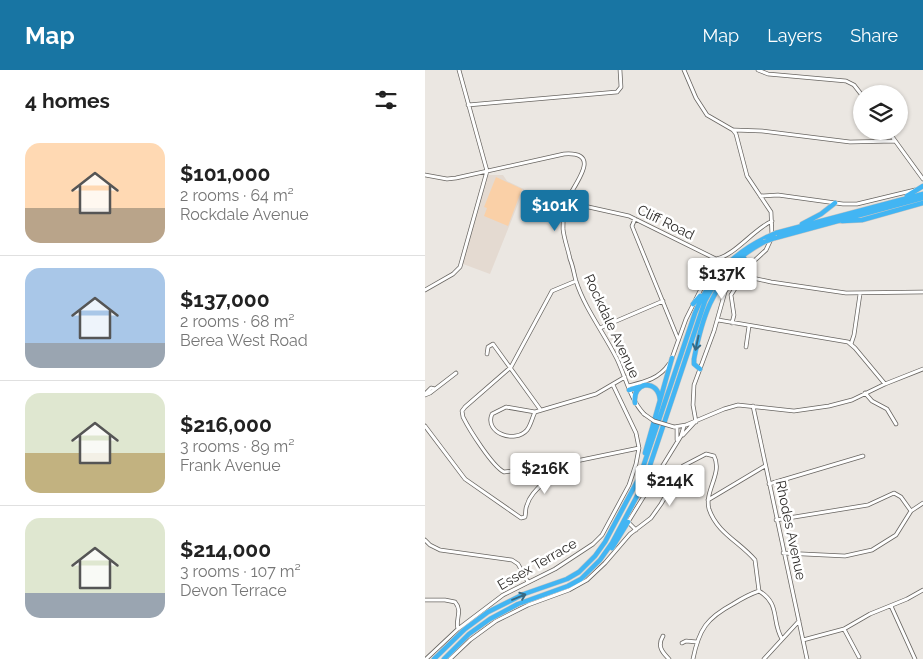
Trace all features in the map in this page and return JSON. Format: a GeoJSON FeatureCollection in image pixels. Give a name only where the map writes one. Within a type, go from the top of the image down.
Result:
{"type":"FeatureCollection","features":[{"type":"Feature","properties":{"kind":"highway"},"geometry":{"type":"LineString","coordinates":[[903,199],[921,188]]}},
{"type":"Feature","properties":{"kind":"highway"},"geometry":{"type":"LineString","coordinates":[[583,577],[606,552],[644,482],[661,436],[693,331],[705,301],[714,285],[727,269],[743,255],[764,242],[799,226],[923,194]]}},
{"type":"Feature","properties":{"kind":"highway"},"geometry":{"type":"LineString","coordinates":[[693,304],[716,272],[752,244],[767,236],[775,236],[923,198]]}},
{"type":"Feature","properties":{"kind":"highway"},"geometry":{"type":"LineString","coordinates":[[827,202],[828,208]]}},
{"type":"Feature","properties":{"kind":"highway"},"geometry":{"type":"LineString","coordinates":[[799,226],[835,203]]}},
{"type":"Feature","properties":{"kind":"highway"},"geometry":{"type":"LineString","coordinates":[[836,221],[862,220],[923,203]]}},
{"type":"Feature","properties":{"kind":"highway"},"geometry":{"type":"LineString","coordinates":[[700,369],[695,364],[694,357],[702,321],[708,305],[730,272],[759,245]]}},
{"type":"Feature","properties":{"kind":"highway"},"geometry":{"type":"LineString","coordinates":[[434,659],[465,628],[487,612],[524,594],[567,580],[585,567],[595,556],[605,542],[644,465],[699,302],[718,272],[734,257]]}},
{"type":"Feature","properties":{"kind":"highway"},"geometry":{"type":"LineString","coordinates":[[635,485],[672,358]]}},
{"type":"Feature","properties":{"kind":"highway"},"geometry":{"type":"LineString","coordinates":[[629,388],[646,385],[654,387],[659,394],[660,401]]}},
{"type":"Feature","properties":{"kind":"highway"},"geometry":{"type":"LineString","coordinates":[[635,403],[636,392],[641,387]]}},
{"type":"Feature","properties":{"kind":"highway"},"geometry":{"type":"LineString","coordinates":[[444,659],[469,634],[498,614],[518,604],[561,589],[583,577],[601,562],[628,522]]}},
{"type":"Feature","properties":{"kind":"street"},"geometry":{"type":"LineString","coordinates":[[425,290],[453,274],[460,267],[487,170],[459,70]]}},
{"type":"Feature","properties":{"kind":"street"},"geometry":{"type":"LineString","coordinates":[[468,105],[617,92],[621,87],[620,70]]}},
{"type":"Feature","properties":{"kind":"street"},"geometry":{"type":"LineString","coordinates":[[683,70],[707,115],[733,130],[763,131],[849,142],[895,141],[923,180]]}},
{"type":"Feature","properties":{"kind":"street"},"geometry":{"type":"LineString","coordinates":[[758,70],[769,74],[845,81],[854,85]]}},
{"type":"Feature","properties":{"kind":"street"},"geometry":{"type":"LineString","coordinates":[[677,443],[696,422],[693,393],[726,289],[767,248],[772,237],[773,221],[771,212],[747,176],[738,139],[733,130]]}},
{"type":"Feature","properties":{"kind":"street","name":"Rockdale Avenue"},"geometry":{"type":"LineString","coordinates":[[425,175],[452,179],[564,154],[577,154],[583,159],[585,167],[566,202],[563,214],[563,230],[576,281],[586,304],[625,377],[635,403],[644,414],[654,421],[675,427],[684,426],[734,406],[753,406],[780,410],[812,410],[839,404],[922,370]]}},
{"type":"Feature","properties":{"kind":"street"},"geometry":{"type":"LineString","coordinates":[[485,161],[497,169]]}},
{"type":"Feature","properties":{"kind":"street"},"geometry":{"type":"LineString","coordinates":[[477,173],[483,180]]}},
{"type":"Feature","properties":{"kind":"street"},"geometry":{"type":"LineString","coordinates":[[760,196],[778,195],[835,203],[864,203],[921,188]]}},
{"type":"Feature","properties":{"kind":"street","name":"Cliff Road"},"geometry":{"type":"LineString","coordinates":[[566,202],[629,216],[716,259]]}},
{"type":"Feature","properties":{"kind":"street"},"geometry":{"type":"LineString","coordinates":[[635,219],[633,229],[678,340]]}},
{"type":"Feature","properties":{"kind":"street"},"geometry":{"type":"LineString","coordinates":[[629,388],[657,376],[665,370],[672,358],[693,304],[716,259],[773,221]]}},
{"type":"Feature","properties":{"kind":"street"},"geometry":{"type":"LineString","coordinates":[[744,270],[746,277]]}},
{"type":"Feature","properties":{"kind":"street"},"geometry":{"type":"LineString","coordinates":[[739,275],[790,285],[861,294],[923,292]]}},
{"type":"Feature","properties":{"kind":"street"},"geometry":{"type":"LineString","coordinates":[[576,281],[553,291],[511,366],[465,407],[463,415],[466,423],[492,462],[502,471],[510,472],[557,465],[639,448],[636,432],[613,385]]}},
{"type":"Feature","properties":{"kind":"street"},"geometry":{"type":"LineString","coordinates":[[732,323],[734,315],[731,295],[736,287]]}},
{"type":"Feature","properties":{"kind":"street"},"geometry":{"type":"LineString","coordinates":[[851,344],[855,335],[861,294]]}},
{"type":"Feature","properties":{"kind":"street"},"geometry":{"type":"LineString","coordinates":[[600,328],[663,301]]}},
{"type":"Feature","properties":{"kind":"street"},"geometry":{"type":"LineString","coordinates":[[717,320],[835,339],[851,344],[885,384]]}},
{"type":"Feature","properties":{"kind":"street"},"geometry":{"type":"LineString","coordinates":[[746,347],[749,326]]}},
{"type":"Feature","properties":{"kind":"street"},"geometry":{"type":"LineString","coordinates":[[487,354],[488,347],[493,344],[511,366],[539,410]]}},
{"type":"Feature","properties":{"kind":"street"},"geometry":{"type":"LineString","coordinates":[[425,395],[431,388],[435,389],[456,373]]}},
{"type":"Feature","properties":{"kind":"street"},"geometry":{"type":"LineString","coordinates":[[535,412],[526,431],[518,436],[501,434],[495,430],[490,421],[495,412],[506,408],[535,412],[590,396],[625,377]]}},
{"type":"Feature","properties":{"kind":"street"},"geometry":{"type":"LineString","coordinates":[[865,393],[871,401],[887,409],[896,424]]}},
{"type":"Feature","properties":{"kind":"street","name":"Rhodes Avenue"},"geometry":{"type":"LineString","coordinates":[[753,406],[807,659]]}},
{"type":"Feature","properties":{"kind":"street"},"geometry":{"type":"LineString","coordinates":[[425,426],[465,479],[520,518],[524,518],[529,501],[553,473],[557,465]]}},
{"type":"Feature","properties":{"kind":"street"},"geometry":{"type":"LineString","coordinates":[[636,530],[628,522],[677,443],[684,426]]}},
{"type":"Feature","properties":{"kind":"street"},"geometry":{"type":"LineString","coordinates":[[675,427],[677,443]]}},
{"type":"Feature","properties":{"kind":"street","name":"Essex Terrace"},"geometry":{"type":"LineString","coordinates":[[426,659],[458,629],[503,595],[555,569],[599,538],[631,479],[639,448]]}},
{"type":"Feature","properties":{"kind":"street"},"geometry":{"type":"LineString","coordinates":[[450,659],[470,640],[496,620],[569,590],[587,580],[636,530],[651,518],[681,468],[708,454],[715,458],[716,469],[708,500],[710,512],[720,528],[755,560],[759,591],[773,606],[779,634],[782,639]]}},
{"type":"Feature","properties":{"kind":"street"},"geometry":{"type":"LineString","coordinates":[[769,484],[863,456]]}},
{"type":"Feature","properties":{"kind":"street"},"geometry":{"type":"LineString","coordinates":[[708,500],[765,466]]}},
{"type":"Feature","properties":{"kind":"street"},"geometry":{"type":"LineString","coordinates":[[776,520],[866,505],[894,493],[901,497],[911,511]]}},
{"type":"Feature","properties":{"kind":"street"},"geometry":{"type":"LineString","coordinates":[[783,553],[845,556],[872,550],[896,535],[911,511],[923,503]]}},
{"type":"Feature","properties":{"kind":"street"},"geometry":{"type":"LineString","coordinates":[[425,540],[434,548],[440,550],[514,561],[521,568],[529,582]]}},
{"type":"Feature","properties":{"kind":"street"},"geometry":{"type":"LineString","coordinates":[[803,640],[844,629],[870,614],[907,600],[923,590]]}},
{"type":"Feature","properties":{"kind":"street"},"geometry":{"type":"LineString","coordinates":[[693,659],[697,642],[703,629],[715,615],[759,591]]}},
{"type":"Feature","properties":{"kind":"street"},"geometry":{"type":"LineString","coordinates":[[425,600],[455,602],[459,611],[458,629]]}},
{"type":"Feature","properties":{"kind":"street"},"geometry":{"type":"LineString","coordinates":[[891,606],[915,659]]}},
{"type":"Feature","properties":{"kind":"street"},"geometry":{"type":"LineString","coordinates":[[764,659],[799,620]]}},
{"type":"Feature","properties":{"kind":"street"},"geometry":{"type":"LineString","coordinates":[[844,629],[859,657]]}},
{"type":"Feature","properties":{"kind":"street"},"geometry":{"type":"LineString","coordinates":[[663,636],[660,645],[669,659]]}},
{"type":"Feature","properties":{"kind":"street"},"geometry":{"type":"LineString","coordinates":[[682,643],[697,642]]}},
{"type":"Feature","properties":{"kind":"street"},"geometry":{"type":"LineString","coordinates":[[662,659],[665,654]]}},
{"type":"Feature","properties":{"kind":"shaded area"},"geometry":{"type":"Polygon","coordinates":[[[488,175],[503,175],[507,181],[524,189],[490,274],[463,264],[488,175]]]}},
{"type":"Feature","properties":{"kind":"shaded area"},"geometry":{"type":"Polygon","coordinates":[[[496,177],[522,189],[508,226],[484,216],[487,208],[484,207],[496,177]]]}}]}
